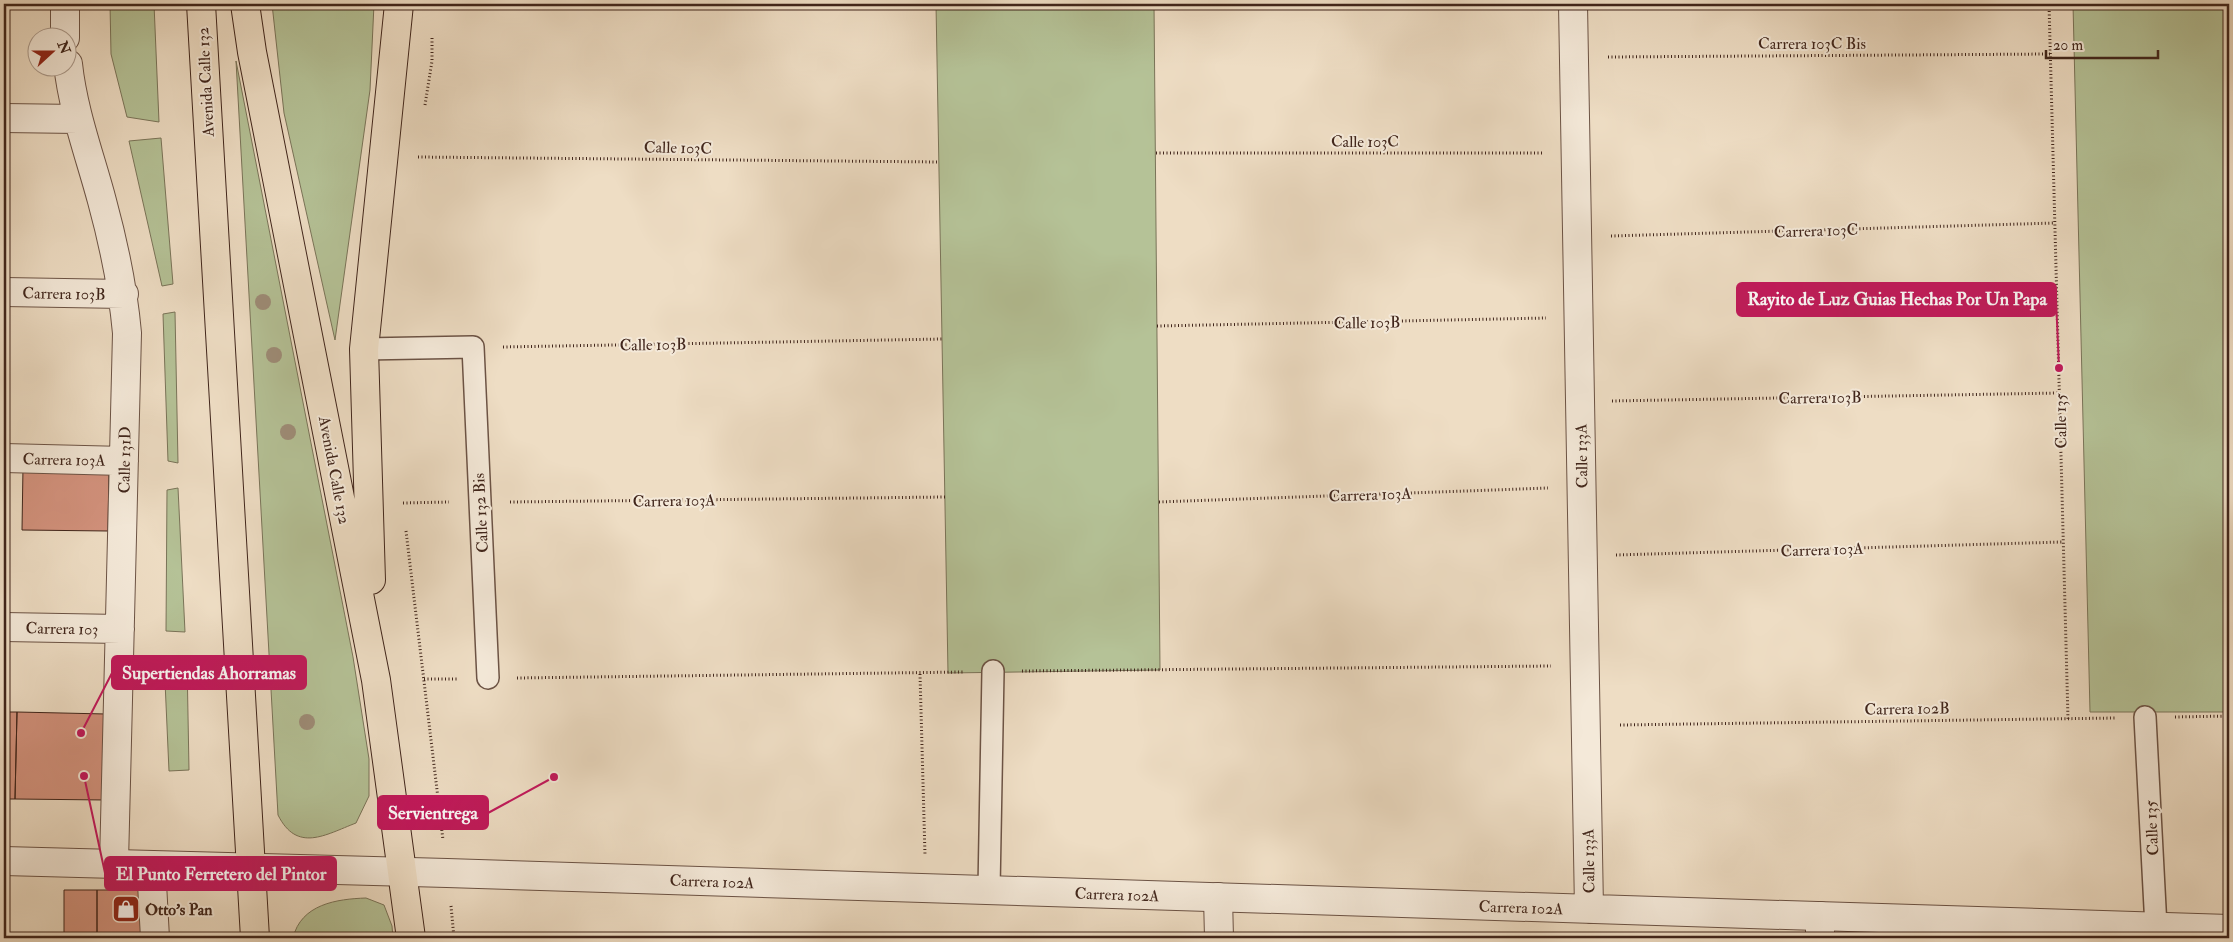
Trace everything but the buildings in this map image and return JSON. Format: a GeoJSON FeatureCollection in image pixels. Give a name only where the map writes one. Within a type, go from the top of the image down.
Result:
{"type":"FeatureCollection","features":[{"type":"Feature","properties":{"kind":"main road","name":"Avenida Calle 132"},"geometry":{"type":"LineString","coordinates":[[201,4],[254,938]]}},
{"type":"Feature","properties":{"kind":"main road","name":"Avenida Calle 132"},"geometry":{"type":"LineString","coordinates":[[244,4],[376,680],[411,938]]}},
{"type":"Feature","properties":{"kind":"main road"},"geometry":{"type":"LineString","coordinates":[[376,680],[367,507],[364,348],[399,4]]}},
{"type":"Feature","properties":{"kind":"street"},"geometry":{"type":"LineString","coordinates":[[65,4],[65,28]]}},
{"type":"Feature","properties":{"kind":"street","name":"Calle 133A"},"geometry":{"type":"LineString","coordinates":[[1572,4],[1589,909]]}},
{"type":"Feature","properties":{"kind":"street","name":"Calle 131D"},"geometry":{"type":"LineString","coordinates":[[71,78],[78,118],[113,242],[124,294],[127,333],[114,863]]}},
{"type":"Feature","properties":{"kind":"street"},"geometry":{"type":"LineString","coordinates":[[4,118],[78,118]]}},
{"type":"Feature","properties":{"kind":"street","name":"Carrera 103B"},"geometry":{"type":"LineString","coordinates":[[4,292],[124,294]]}},
{"type":"Feature","properties":{"kind":"street","name":"Carrera 103A"},"geometry":{"type":"LineString","coordinates":[[4,458],[124,461]]}},
{"type":"Feature","properties":{"kind":"street","name":"Carrera 103"},"geometry":{"type":"LineString","coordinates":[[4,627],[120,629]]}},
{"type":"Feature","properties":{"kind":"street","name":"Carrera 102A"},"geometry":{"type":"LineString","coordinates":[[4,860],[1589,909],[1820,927],[2156,932],[2229,929]]}},
{"type":"Feature","properties":{"kind":"street"},"geometry":{"type":"LineString","coordinates":[[151,865],[154,938]]}},
{"type":"Feature","properties":{"kind":"street"},"geometry":{"type":"LineString","coordinates":[[1218,897],[1219,938]]}},
{"type":"Feature","properties":{"kind":"lane"},"geometry":{"type":"LineString","coordinates":[[364,348],[473,347]]}},
{"type":"Feature","properties":{"kind":"lane","name":"Calle 132 Bis"},"geometry":{"type":"LineString","coordinates":[[473,347],[488,678]]}},
{"type":"Feature","properties":{"kind":"lane"},"geometry":{"type":"LineString","coordinates":[[988,890],[993,671]]}},
{"type":"Feature","properties":{"kind":"lane","name":"Calle 135"},"geometry":{"type":"LineString","coordinates":[[2145,717],[2156,932]]}},
{"type":"Feature","properties":{"kind":"path","name":"Calle 135"},"geometry":{"type":"LineString","coordinates":[[2049,4],[2068,719]]}},
{"type":"Feature","properties":{"kind":"path"},"geometry":{"type":"LineString","coordinates":[[425,109],[432,61],[432,32]]}},
{"type":"Feature","properties":{"kind":"path","name":"Carrera 103C Bis"},"geometry":{"type":"LineString","coordinates":[[1574,57],[2050,54]]}},
{"type":"Feature","properties":{"kind":"path"},"geometry":{"type":"LineString","coordinates":[[416,165],[419,147]]}},
{"type":"Feature","properties":{"kind":"path","name":"Calle 103C"},"geometry":{"type":"LineString","coordinates":[[1156,153],[1575,154]]}},
{"type":"Feature","properties":{"kind":"path","name":"Calle 103C"},"geometry":{"type":"LineString","coordinates":[[418,157],[939,162]]}},
{"type":"Feature","properties":{"kind":"path","name":"Carrera 103C"},"geometry":{"type":"LineString","coordinates":[[1577,237],[2055,223]]}},
{"type":"Feature","properties":{"kind":"path","name":"Calle 103B"},"geometry":{"type":"LineString","coordinates":[[1157,326],[1578,318]]}},
{"type":"Feature","properties":{"kind":"path","name":"Calle 103B"},"geometry":{"type":"LineString","coordinates":[[473,347],[942,340]]}},
{"type":"Feature","properties":{"kind":"path","name":"Carrera 103B"},"geometry":{"type":"LineString","coordinates":[[1580,401],[2059,393]]}},
{"type":"Feature","properties":{"kind":"path","name":"Carrera 103A"},"geometry":{"type":"LineString","coordinates":[[1159,502],[1581,487]]}},
{"type":"Feature","properties":{"kind":"path"},"geometry":{"type":"LineString","coordinates":[[401,494],[403,513]]}},
{"type":"Feature","properties":{"kind":"path","name":"Carrera 103A"},"geometry":{"type":"LineString","coordinates":[[402,503],[945,497]]}},
{"type":"Feature","properties":{"kind":"path"},"geometry":{"type":"LineString","coordinates":[[404,523],[435,772]]}},
{"type":"Feature","properties":{"kind":"path","name":"Carrera 103A"},"geometry":{"type":"LineString","coordinates":[[1582,556],[2062,542]]}},
{"type":"Feature","properties":{"kind":"path"},"geometry":{"type":"LineString","coordinates":[[920,673],[926,888]]}},
{"type":"Feature","properties":{"kind":"path","name":"Carrera 102B"},"geometry":{"type":"LineString","coordinates":[[1585,726],[2229,716]]}},
{"type":"Feature","properties":{"kind":"green space"},"geometry":{"type":"Polygon","coordinates":[[[110,4],[154,4],[159,122],[127,117],[111,54],[110,4]]]}},
{"type":"Feature","properties":{"kind":"green space"},"geometry":{"type":"Polygon","coordinates":[[[272,4],[374,4],[370,90],[335,340],[284,113],[272,4]]]}},
{"type":"Feature","properties":{"kind":"green space"},"geometry":{"type":"Polygon","coordinates":[[[936,4],[1154,4],[1160,670],[948,673],[936,4]]]}},
{"type":"Feature","properties":{"kind":"green space"},"geometry":{"type":"Polygon","coordinates":[[[2073,4],[2229,4],[2229,712],[2090,712],[2073,4]]]}},
{"type":"Feature","properties":{"kind":"green space"},"geometry":{"type":"Polygon","coordinates":[[[236,61],[353,657],[369,759],[369,796],[356,823],[323,836],[312,838],[294,834],[286,827],[278,815],[236,61]]]}},
{"type":"Feature","properties":{"kind":"green space"},"geometry":{"type":"Polygon","coordinates":[[[161,138],[173,284],[162,286],[129,141],[161,138]]]}},
{"type":"Feature","properties":{"kind":"green space"},"geometry":{"type":"Polygon","coordinates":[[[175,312],[178,463],[168,461],[163,314],[175,312]]]}},
{"type":"Feature","properties":{"kind":"green space"},"geometry":{"type":"Polygon","coordinates":[[[178,488],[185,632],[166,631],[167,490],[178,488]]]}},
{"type":"Feature","properties":{"kind":"green space"},"geometry":{"type":"Polygon","coordinates":[[[164,659],[187,661],[189,770],[169,771],[164,659]]]}},
{"type":"Feature","properties":{"kind":"green space"},"geometry":{"type":"Polygon","coordinates":[[[366,898],[384,905],[392,926],[393,938],[293,938],[297,927],[312,911],[332,902],[366,898]]]}},
{"type":"Feature","properties":{"kind":"place","name":"Rayito de Luz Guias Hechas Por Un Papa"},"geometry":{"type":"Point","coordinates":[2059,368]}},
{"type":"Feature","properties":{"kind":"place","name":"Supertiendas Ahorramas"},"geometry":{"type":"Point","coordinates":[81,733]}},
{"type":"Feature","properties":{"kind":"place","name":"El Punto Ferretero del Pintor"},"geometry":{"type":"Point","coordinates":[84,776]}},
{"type":"Feature","properties":{"kind":"place","name":"Servientrega"},"geometry":{"type":"Point","coordinates":[554,777]}},
{"type":"Feature","properties":{"kind":"place","name":"Otto's Pan"},"geometry":{"type":"Point","coordinates":[126,909]}}]}
